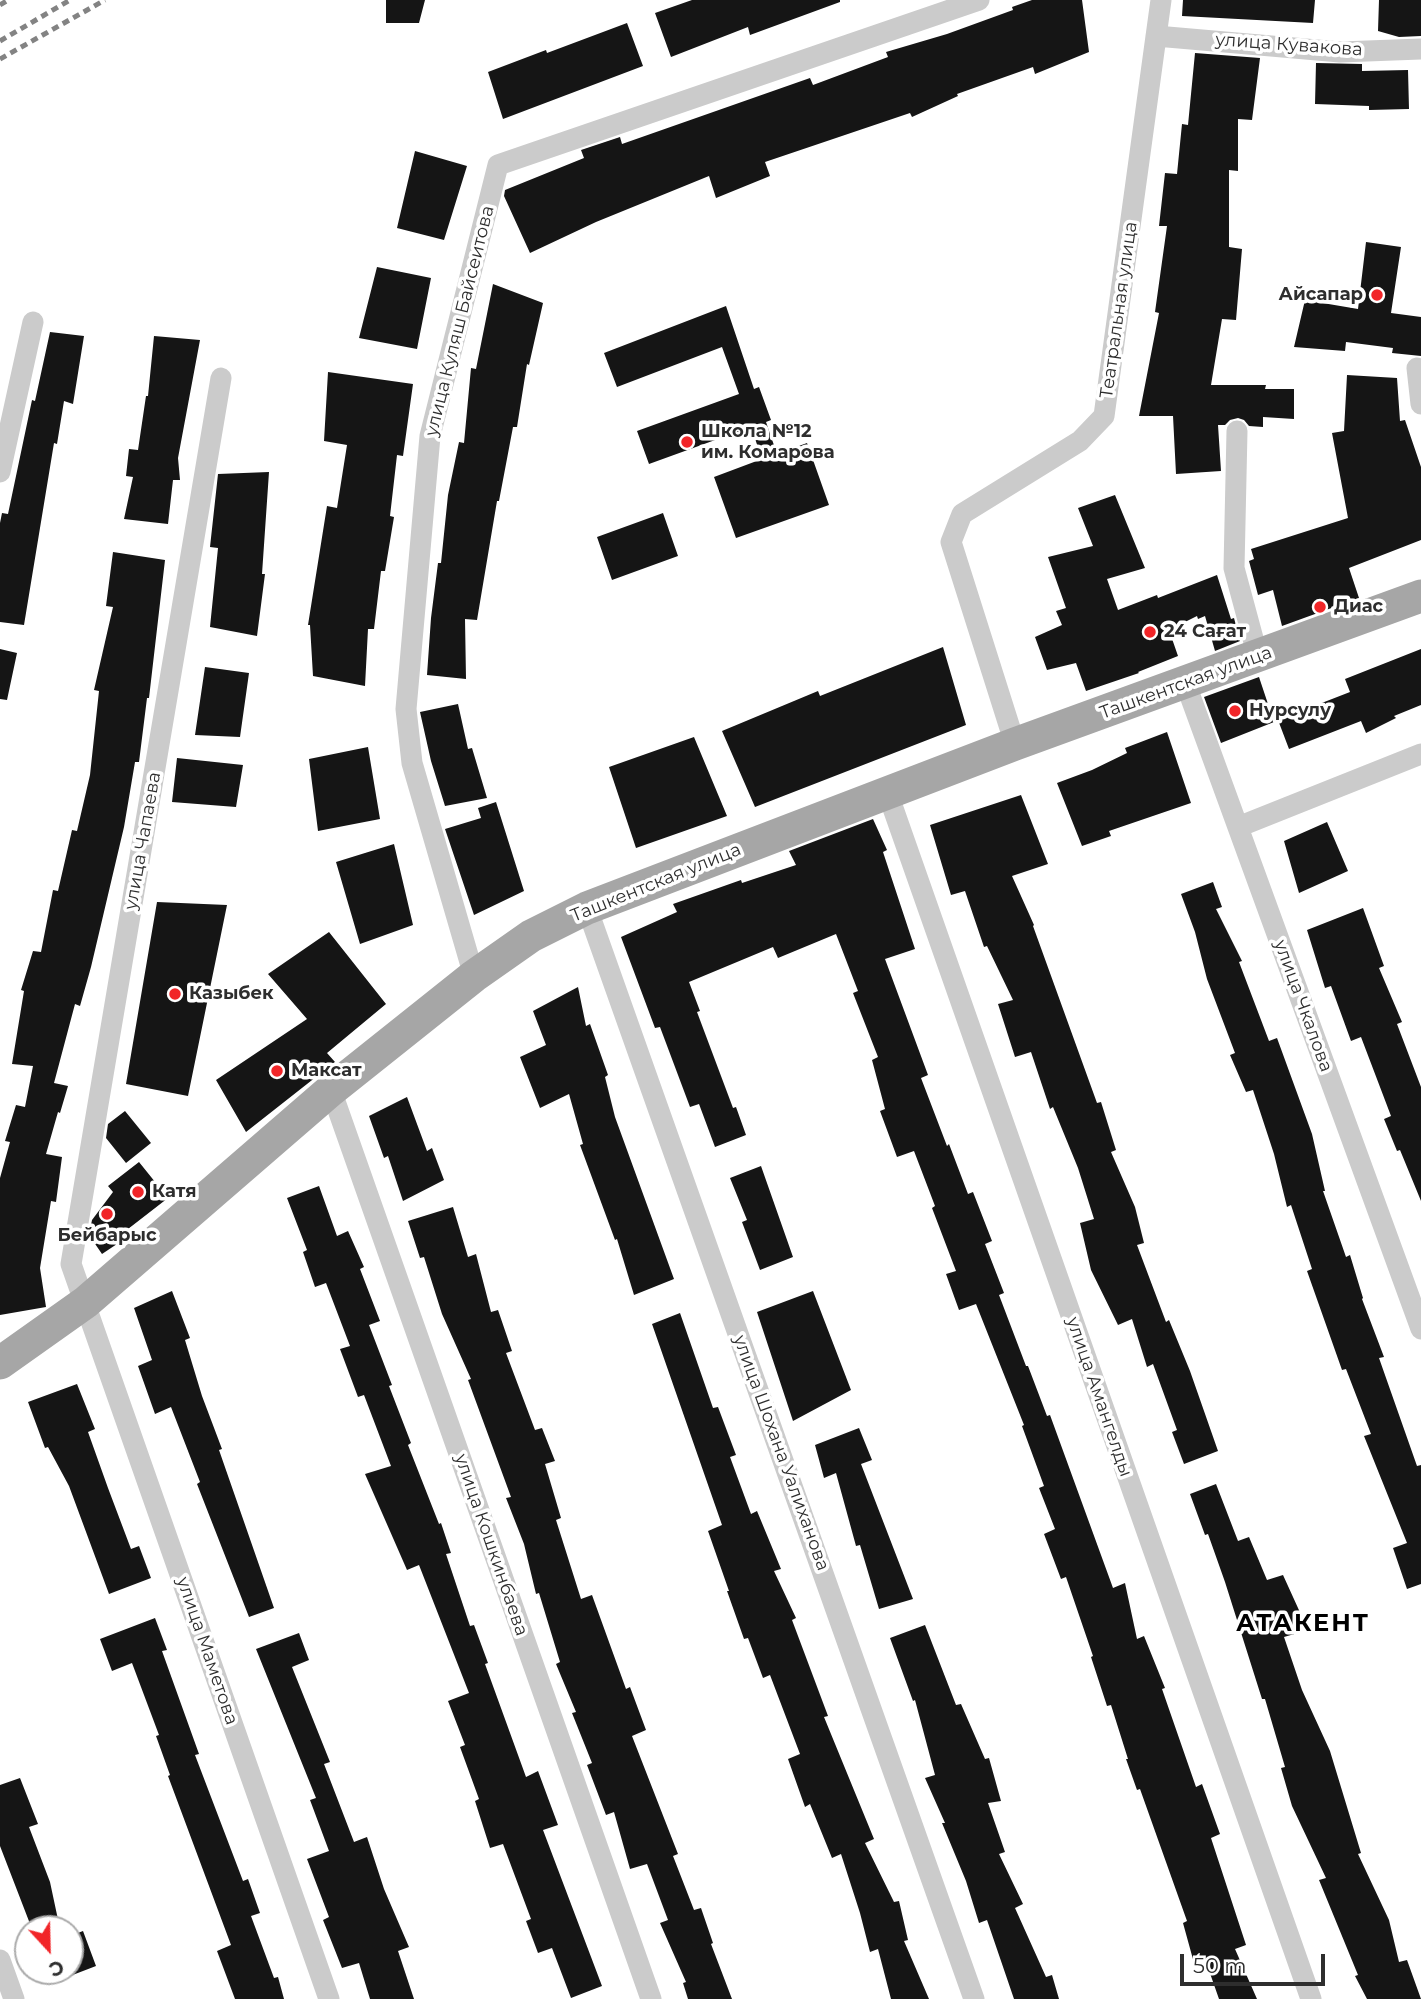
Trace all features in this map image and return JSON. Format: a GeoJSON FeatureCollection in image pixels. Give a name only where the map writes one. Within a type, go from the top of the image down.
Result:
{"type":"FeatureCollection","features":[{"type":"Feature","properties":{"kind":"main road","name":"Ташкентская улица"},"geometry":{"type":"LineString","coordinates":[[0,1363],[86,1302],[331,1090],[474,976],[531,936],[587,908],[1015,744],[1421,597]]}},
{"type":"Feature","properties":{"kind":"street","name":"улица Куляш Байсеитова"},"geometry":{"type":"LineString","coordinates":[[474,976],[412,763],[406,709],[430,436],[498,166],[979,0]]}},
{"type":"Feature","properties":{"kind":"street","name":"Театральная улица"},"geometry":{"type":"LineString","coordinates":[[1015,744],[951,542],[962,514],[1080,441],[1104,416],[1161,0]]}},
{"type":"Feature","properties":{"kind":"street","name":"улица Кувакова"},"geometry":{"type":"LineString","coordinates":[[1156,36],[1340,52],[1421,49]]}},
{"type":"Feature","properties":{"kind":"street"},"geometry":{"type":"LineString","coordinates":[[0,472],[33,323]]}},
{"type":"Feature","properties":{"kind":"street"},"geometry":{"type":"LineString","coordinates":[[1416,368],[1421,404]]}},
{"type":"Feature","properties":{"kind":"street","name":"улица Чапаева"},"geometry":{"type":"LineString","coordinates":[[86,1302],[71,1264],[221,378]]}},
{"type":"Feature","properties":{"kind":"street"},"geometry":{"type":"LineString","coordinates":[[1237,431],[1234,568],[1258,657]]}},
{"type":"Feature","properties":{"kind":"street","name":"улица Чкалова"},"geometry":{"type":"LineString","coordinates":[[1185,682],[1421,1329]]}},
{"type":"Feature","properties":{"kind":"street"},"geometry":{"type":"LineString","coordinates":[[1237,827],[1421,754]]}},
{"type":"Feature","properties":{"kind":"street","name":"улица Амангелды"},"geometry":{"type":"LineString","coordinates":[[888,794],[1311,1999]]}},
{"type":"Feature","properties":{"kind":"street","name":"улица Шохана Уалиханова"},"geometry":{"type":"LineString","coordinates":[[587,908],[974,1999]]}},
{"type":"Feature","properties":{"kind":"street","name":"улица Кошкинбаева"},"geometry":{"type":"LineString","coordinates":[[331,1090],[651,1999]]}},
{"type":"Feature","properties":{"kind":"street","name":"улица Маметова"},"geometry":{"type":"LineString","coordinates":[[86,1302],[329,1999]]}},
{"type":"Feature","properties":{"kind":"street"},"geometry":{"type":"LineString","coordinates":[[0,1960],[14,1999]]}},
{"type":"Feature","properties":{"kind":"building"},"geometry":{"type":"Polygon","coordinates":[[[386,0],[425,0],[419,23],[386,23],[386,0]]]}},
{"type":"Feature","properties":{"kind":"building"},"geometry":{"type":"Polygon","coordinates":[[[692,0],[840,2],[750,35],[748,27],[671,57],[655,13],[692,0]]]}},
{"type":"Feature","properties":{"kind":"building"},"geometry":{"type":"Polygon","coordinates":[[[1032,0],[1082,0],[1089,52],[1035,74],[1033,67],[957,94],[958,96],[912,117],[910,113],[765,162],[770,176],[716,198],[709,176],[596,222],[530,253],[504,196],[505,190],[584,158],[581,150],[620,137],[622,144],[810,78],[813,85],[888,57],[886,52],[947,34],[1013,10],[1012,7],[1032,0]]]}},
{"type":"Feature","properties":{"kind":"building"},"geometry":{"type":"Polygon","coordinates":[[[1183,0],[1315,0],[1313,23],[1182,16],[1183,0]]]}},
{"type":"Feature","properties":{"kind":"building"},"geometry":{"type":"Polygon","coordinates":[[[1379,0],[1421,0],[1421,36],[1399,37],[1378,31],[1379,0]]]}},
{"type":"Feature","properties":{"kind":"building"},"geometry":{"type":"Polygon","coordinates":[[[627,23],[643,66],[503,119],[488,72],[627,23]]]}},
{"type":"Feature","properties":{"kind":"building"},"geometry":{"type":"Polygon","coordinates":[[[1195,53],[1260,58],[1252,120],[1238,119],[1238,171],[1229,170],[1229,247],[1242,249],[1236,320],[1222,319],[1211,385],[1266,385],[1265,389],[1294,389],[1294,419],[1263,417],[1263,427],[1249,426],[1238,418],[1225,425],[1218,425],[1221,471],[1176,474],[1173,416],[1139,416],[1159,313],[1155,312],[1167,226],[1159,226],[1165,173],[1177,174],[1182,124],[1188,125],[1195,53]]]}},
{"type":"Feature","properties":{"kind":"building"},"geometry":{"type":"Polygon","coordinates":[[[1316,63],[1362,64],[1362,71],[1408,70],[1409,109],[1369,110],[1369,106],[1315,104],[1316,63]]]}},
{"type":"Feature","properties":{"kind":"building"},"geometry":{"type":"Polygon","coordinates":[[[415,151],[467,166],[444,240],[397,228],[415,151]]]}},
{"type":"Feature","properties":{"kind":"building"},"geometry":{"type":"Polygon","coordinates":[[[1366,242],[1401,247],[1391,313],[1421,317],[1421,356],[1392,353],[1393,348],[1346,342],[1345,351],[1294,347],[1305,300],[1358,309],[1366,242]]]}},
{"type":"Feature","properties":{"kind":"building"},"geometry":{"type":"Polygon","coordinates":[[[377,267],[431,278],[417,349],[359,338],[377,267]]]}},
{"type":"Feature","properties":{"kind":"building"},"geometry":{"type":"Polygon","coordinates":[[[493,284],[543,303],[529,365],[527,364],[517,427],[513,427],[497,501],[477,620],[465,619],[466,679],[427,675],[431,618],[438,563],[441,563],[448,495],[459,442],[464,443],[471,368],[476,369],[493,284]]]}},
{"type":"Feature","properties":{"kind":"building"},"geometry":{"type":"Polygon","coordinates":[[[726,306],[754,389],[759,387],[771,420],[766,422],[777,454],[807,443],[829,505],[736,538],[714,477],[762,459],[751,427],[649,464],[637,431],[739,394],[722,347],[617,387],[604,353],[726,306]]]}},
{"type":"Feature","properties":{"kind":"building"},"geometry":{"type":"Polygon","coordinates":[[[50,332],[84,336],[73,404],[64,401],[57,444],[54,443],[24,625],[0,622],[0,523],[2,513],[8,514],[32,400],[35,401],[50,332]]]}},
{"type":"Feature","properties":{"kind":"building"},"geometry":{"type":"Polygon","coordinates":[[[154,336],[200,340],[178,458],[180,480],[173,480],[168,524],[124,519],[133,477],[126,476],[129,449],[138,450],[148,396],[154,336]]]}},
{"type":"Feature","properties":{"kind":"building"},"geometry":{"type":"Polygon","coordinates":[[[328,372],[413,384],[403,456],[397,455],[390,516],[394,517],[385,571],[381,571],[374,629],[368,629],[365,686],[313,676],[308,625],[327,506],[337,508],[347,445],[324,441],[328,372]]]}},
{"type":"Feature","properties":{"kind":"building"},"geometry":{"type":"Polygon","coordinates":[[[1347,375],[1397,378],[1400,421],[1405,420],[1421,467],[1421,540],[1349,568],[1359,598],[1282,626],[1273,590],[1258,595],[1249,561],[1254,559],[1251,549],[1348,518],[1332,433],[1344,431],[1347,375]]]}},
{"type":"Feature","properties":{"kind":"building"},"geometry":{"type":"Polygon","coordinates":[[[269,472],[262,574],[265,574],[257,636],[210,627],[218,548],[210,547],[218,474],[269,472]]]}},
{"type":"Feature","properties":{"kind":"building"},"geometry":{"type":"Polygon","coordinates":[[[1115,495],[1145,568],[1107,579],[1118,610],[1217,575],[1240,641],[1215,651],[1205,616],[1198,619],[1197,616],[1169,630],[1178,656],[1086,691],[1076,663],[1047,670],[1035,637],[1062,625],[1056,611],[1066,608],[1048,557],[1093,546],[1078,508],[1115,495]]]}},
{"type":"Feature","properties":{"kind":"building"},"geometry":{"type":"Polygon","coordinates":[[[663,513],[678,556],[612,580],[597,537],[663,513]]]}},
{"type":"Feature","properties":{"kind":"building"},"geometry":{"type":"Polygon","coordinates":[[[113,552],[165,560],[149,698],[139,762],[135,762],[124,827],[91,967],[80,1006],[75,1004],[54,1083],[68,1086],[46,1154],[62,1157],[56,1202],[51,1201],[40,1268],[46,1307],[0,1315],[0,1178],[10,1142],[5,1141],[16,1105],[25,1107],[33,1066],[12,1064],[24,991],[21,990],[33,951],[41,952],[53,890],[58,891],[72,830],[77,831],[90,775],[99,691],[94,690],[113,607],[106,606],[113,552]]]}},
{"type":"Feature","properties":{"kind":"building"},"geometry":{"type":"Polygon","coordinates":[[[943,647],[966,725],[755,807],[722,731],[818,691],[820,696],[943,647]]]}},
{"type":"Feature","properties":{"kind":"building"},"geometry":{"type":"Polygon","coordinates":[[[0,649],[17,653],[7,700],[0,699],[0,649]]]}},
{"type":"Feature","properties":{"kind":"building"},"geometry":{"type":"Polygon","coordinates":[[[1421,649],[1421,705],[1394,716],[1396,718],[1366,733],[1361,721],[1289,749],[1278,720],[1350,692],[1345,679],[1421,649]]]}},
{"type":"Feature","properties":{"kind":"building"},"geometry":{"type":"Polygon","coordinates":[[[205,667],[249,673],[240,737],[195,735],[205,667]]]}},
{"type":"Feature","properties":{"kind":"building","name":"Нурсулу"},"geometry":{"type":"Polygon","coordinates":[[[1259,677],[1274,722],[1221,743],[1204,697],[1259,677]]]}},
{"type":"Feature","properties":{"kind":"building"},"geometry":{"type":"Polygon","coordinates":[[[458,704],[468,749],[472,748],[487,798],[445,806],[420,712],[458,704]]]}},
{"type":"Feature","properties":{"kind":"building"},"geometry":{"type":"Polygon","coordinates":[[[1167,732],[1191,803],[1109,831],[1111,836],[1082,846],[1057,783],[1127,753],[1125,748],[1167,732]]]}},
{"type":"Feature","properties":{"kind":"building"},"geometry":{"type":"Polygon","coordinates":[[[694,737],[727,816],[636,848],[609,767],[694,737]]]}},
{"type":"Feature","properties":{"kind":"building"},"geometry":{"type":"Polygon","coordinates":[[[368,747],[380,819],[318,831],[309,759],[368,747]]]}},
{"type":"Feature","properties":{"kind":"building"},"geometry":{"type":"Polygon","coordinates":[[[177,758],[243,765],[236,807],[172,802],[177,758]]]}},
{"type":"Feature","properties":{"kind":"building"},"geometry":{"type":"Polygon","coordinates":[[[1021,795],[1048,864],[1012,876],[1034,925],[1097,1103],[1101,1102],[1116,1150],[1111,1152],[1135,1207],[1144,1243],[1137,1245],[1166,1322],[1169,1320],[1190,1371],[1218,1451],[1184,1464],[1172,1432],[1177,1430],[1153,1364],[1147,1367],[1132,1319],[1118,1325],[1091,1270],[1080,1223],[1094,1219],[1078,1168],[1053,1107],[1050,1109],[1031,1052],[1015,1057],[998,1004],[1013,1000],[987,946],[984,947],[965,891],[951,895],[930,825],[1021,795]]]}},
{"type":"Feature","properties":{"kind":"building"},"geometry":{"type":"Polygon","coordinates":[[[496,802],[524,891],[474,915],[445,829],[481,818],[478,808],[496,802]]]}},
{"type":"Feature","properties":{"kind":"building"},"geometry":{"type":"Polygon","coordinates":[[[873,819],[887,850],[883,852],[915,949],[885,959],[928,1075],[921,1078],[947,1146],[949,1144],[968,1194],[973,1192],[992,1241],[985,1244],[1004,1293],[999,1295],[1047,1416],[1050,1415],[1113,1588],[1125,1583],[1137,1639],[1144,1636],[1165,1688],[1162,1689],[1196,1787],[1202,1784],[1220,1834],[1211,1838],[1246,1945],[1235,1949],[1257,1999],[1219,1999],[1205,1959],[1194,1963],[1183,1923],[1187,1921],[1140,1789],[1137,1790],[1126,1759],[1111,1705],[1107,1706],[1066,1577],[1061,1579],[1044,1534],[1055,1529],[1039,1488],[1044,1486],[1022,1426],[1024,1425],[976,1304],[959,1310],[946,1274],[956,1271],[914,1151],[897,1157],[880,1111],[885,1109],[872,1060],[878,1057],[853,993],[858,991],[836,934],[778,958],[773,947],[689,982],[700,1011],[697,1012],[746,1135],[715,1147],[699,1104],[690,1107],[660,1027],[655,1028],[621,937],[677,912],[673,904],[741,880],[742,883],[796,865],[789,851],[873,819]]]}},
{"type":"Feature","properties":{"kind":"building"},"geometry":{"type":"Polygon","coordinates":[[[1327,822],[1348,871],[1299,893],[1284,841],[1327,822]]]}},
{"type":"Feature","properties":{"kind":"building"},"geometry":{"type":"Polygon","coordinates":[[[394,844],[413,925],[360,944],[336,862],[394,844]]]}},
{"type":"Feature","properties":{"kind":"building"},"geometry":{"type":"Polygon","coordinates":[[[1213,882],[1222,907],[1216,909],[1242,961],[1239,962],[1269,1041],[1277,1038],[1312,1134],[1323,1191],[1346,1257],[1350,1255],[1362,1299],[1384,1357],[1379,1358],[1417,1466],[1421,1465],[1421,1584],[1407,1589],[1393,1548],[1407,1543],[1364,1436],[1371,1434],[1346,1369],[1342,1370],[1307,1271],[1312,1269],[1291,1205],[1287,1207],[1274,1154],[1253,1090],[1246,1092],[1230,1055],[1235,1053],[1207,979],[1195,932],[1181,894],[1213,882]]]}},
{"type":"Feature","properties":{"kind":"building","name":"Казыбек"},"geometry":{"type":"Polygon","coordinates":[[[157,902],[227,905],[188,1096],[126,1084],[157,902]]]}},
{"type":"Feature","properties":{"kind":"building"},"geometry":{"type":"Polygon","coordinates":[[[1363,908],[1384,966],[1379,968],[1402,1022],[1397,1024],[1421,1087],[1421,1201],[1384,1119],[1391,1116],[1361,1037],[1351,1041],[1331,986],[1325,988],[1307,930],[1363,908]]]}},
{"type":"Feature","properties":{"kind":"building"},"geometry":{"type":"Polygon","coordinates":[[[329,932],[386,1004],[327,1053],[335,1062],[246,1132],[216,1080],[307,1019],[268,974],[329,932]]]}},
{"type":"Feature","properties":{"kind":"building"},"geometry":{"type":"Polygon","coordinates":[[[578,987],[586,1026],[590,1024],[608,1075],[605,1077],[615,1117],[674,1279],[634,1295],[617,1239],[615,1240],[580,1145],[583,1144],[569,1094],[540,1108],[520,1057],[546,1045],[533,1011],[578,987]]]}},
{"type":"Feature","properties":{"kind":"building"},"geometry":{"type":"Polygon","coordinates":[[[407,1097],[427,1151],[432,1148],[444,1180],[403,1201],[388,1156],[384,1158],[369,1116],[407,1097]]]}},
{"type":"Feature","properties":{"kind":"building"},"geometry":{"type":"Polygon","coordinates":[[[125,1111],[151,1143],[126,1163],[106,1138],[108,1124],[125,1111]]]}},
{"type":"Feature","properties":{"kind":"building"},"geometry":{"type":"Polygon","coordinates":[[[139,1162],[168,1198],[128,1229],[132,1234],[102,1254],[89,1235],[92,1220],[113,1192],[108,1186],[139,1162]]]}},
{"type":"Feature","properties":{"kind":"building"},"geometry":{"type":"Polygon","coordinates":[[[761,1166],[793,1257],[760,1270],[742,1222],[747,1220],[730,1178],[761,1166]]]}},
{"type":"Feature","properties":{"kind":"building"},"geometry":{"type":"Polygon","coordinates":[[[319,1186],[337,1236],[348,1231],[364,1267],[360,1269],[380,1321],[369,1325],[411,1443],[408,1445],[439,1524],[441,1523],[451,1553],[446,1554],[470,1626],[474,1625],[488,1663],[485,1664],[526,1777],[538,1771],[558,1825],[543,1830],[602,1986],[571,1998],[552,1948],[538,1953],[526,1921],[531,1919],[503,1844],[490,1848],[475,1801],[479,1799],[460,1747],[465,1745],[448,1701],[469,1693],[419,1565],[407,1570],[365,1474],[391,1466],[364,1395],[358,1397],[340,1349],[350,1346],[326,1283],[315,1287],[303,1252],[307,1250],[287,1198],[319,1186]]]}},
{"type":"Feature","properties":{"kind":"building"},"geometry":{"type":"Polygon","coordinates":[[[453,1207],[468,1257],[476,1254],[491,1312],[498,1310],[512,1351],[506,1353],[535,1430],[542,1428],[555,1461],[545,1464],[561,1518],[556,1520],[581,1599],[592,1595],[626,1689],[630,1687],[646,1730],[632,1736],[678,1854],[673,1856],[694,1910],[701,1908],[713,1943],[711,1944],[732,1999],[688,1999],[683,1983],[686,1982],[660,1923],[668,1920],[647,1864],[630,1869],[614,1812],[606,1815],[587,1765],[592,1763],[572,1713],[576,1712],[556,1664],[560,1662],[539,1593],[536,1594],[524,1544],[506,1498],[511,1497],[468,1380],[471,1379],[442,1314],[424,1257],[420,1258],[408,1221],[453,1207]]]}},
{"type":"Feature","properties":{"kind":"building"},"geometry":{"type":"Polygon","coordinates":[[[172,1291],[190,1338],[185,1340],[222,1449],[219,1450],[274,1608],[249,1617],[197,1484],[200,1482],[171,1407],[155,1414],[138,1366],[152,1360],[134,1308],[172,1291]]]}},
{"type":"Feature","properties":{"kind":"building"},"geometry":{"type":"Polygon","coordinates":[[[813,1291],[851,1390],[793,1421],[757,1312],[813,1291]]]}},
{"type":"Feature","properties":{"kind":"building"},"geometry":{"type":"Polygon","coordinates":[[[680,1313],[713,1408],[718,1407],[736,1455],[730,1457],[751,1514],[757,1511],[781,1569],[774,1571],[796,1618],[792,1620],[828,1716],[824,1717],[874,1839],[865,1843],[894,1902],[899,1901],[908,1940],[904,1941],[929,1999],[891,1999],[878,1949],[870,1952],[841,1854],[832,1858],[810,1804],[805,1807],[788,1759],[800,1754],[770,1675],[763,1678],[748,1638],[744,1639],[708,1531],[722,1525],[652,1324],[680,1313]]]}},
{"type":"Feature","properties":{"kind":"building"},"geometry":{"type":"Polygon","coordinates":[[[77,1384],[95,1429],[88,1432],[131,1549],[139,1546],[151,1578],[109,1594],[69,1486],[48,1447],[45,1448],[28,1402],[77,1384]]]}},
{"type":"Feature","properties":{"kind":"building"},"geometry":{"type":"Polygon","coordinates":[[[859,1428],[872,1460],[861,1464],[913,1599],[879,1609],[860,1545],[856,1546],[836,1473],[824,1478],[815,1445],[859,1428]]]}},
{"type":"Feature","properties":{"kind":"building"},"geometry":{"type":"Polygon","coordinates":[[[1216,1484],[1238,1541],[1249,1537],[1267,1580],[1283,1575],[1308,1630],[1284,1637],[1302,1690],[1330,1751],[1361,1853],[1358,1854],[1389,1920],[1399,1962],[1407,1960],[1421,1999],[1367,1999],[1355,1976],[1358,1975],[1319,1880],[1326,1878],[1292,1806],[1281,1768],[1285,1767],[1265,1699],[1262,1699],[1225,1582],[1190,1494],[1216,1484]]]}},
{"type":"Feature","properties":{"kind":"building"},"geometry":{"type":"Polygon","coordinates":[[[155,1618],[167,1650],[162,1651],[199,1754],[195,1755],[243,1881],[248,1879],[260,1913],[251,1916],[274,1978],[278,1977],[284,1999],[235,1999],[217,1951],[231,1945],[168,1776],[170,1775],[156,1736],[159,1735],[132,1663],[112,1671],[100,1639],[155,1618]]]}},
{"type":"Feature","properties":{"kind":"building"},"geometry":{"type":"Polygon","coordinates":[[[925,1625],[956,1705],[961,1704],[985,1759],[989,1758],[1001,1801],[988,1803],[1005,1852],[999,1854],[1023,1904],[1015,1908],[1046,1977],[1052,1975],[1059,1999],[1014,1999],[987,1920],[979,1923],[966,1881],[942,1823],[945,1823],[925,1778],[935,1775],[915,1700],[913,1701],[890,1638],[925,1625]]]}},
{"type":"Feature","properties":{"kind":"building"},"geometry":{"type":"Polygon","coordinates":[[[299,1633],[309,1660],[292,1667],[330,1762],[324,1764],[354,1842],[367,1837],[384,1889],[409,1947],[398,1951],[414,1999],[370,1999],[359,1963],[342,1968],[323,1920],[329,1917],[307,1859],[329,1851],[310,1800],[316,1798],[256,1649],[299,1633]]]}},
{"type":"Feature","properties":{"kind":"building"},"geometry":{"type":"Polygon","coordinates":[[[20,1778],[38,1824],[29,1827],[50,1882],[57,1915],[27,1915],[0,1846],[0,1785],[20,1778]]]}},
{"type":"Feature","properties":{"kind":"building"},"geometry":{"type":"Polygon","coordinates":[[[84,1934],[96,1966],[84,1971],[84,1934]]]}},
{"type":"Feature","properties":{"kind":"railway"},"geometry":{"type":"LineString","coordinates":[[0,5],[8,0]]}},
{"type":"Feature","properties":{"kind":"railway"},"geometry":{"type":"LineString","coordinates":[[0,41],[70,0]]}},
{"type":"Feature","properties":{"kind":"railway"},"geometry":{"type":"LineString","coordinates":[[0,59],[105,0]]}},
{"type":"Feature","properties":{"kind":"place","name":"Айсапар"},"geometry":{"type":"Point","coordinates":[1377,295]}},
{"type":"Feature","properties":{"kind":"place","name":"Школа №12 им. Комарова"},"geometry":{"type":"Point","coordinates":[687,442]}},
{"type":"Feature","properties":{"kind":"place","name":"Диас"},"geometry":{"type":"Point","coordinates":[1320,607]}},
{"type":"Feature","properties":{"kind":"place","name":"24 Сағат"},"geometry":{"type":"Point","coordinates":[1150,632]}},
{"type":"Feature","properties":{"kind":"place","name":"Нурсулу"},"geometry":{"type":"Point","coordinates":[1235,711]}},
{"type":"Feature","properties":{"kind":"place","name":"Казыбек"},"geometry":{"type":"Point","coordinates":[175,994]}},
{"type":"Feature","properties":{"kind":"place","name":"Максат"},"geometry":{"type":"Point","coordinates":[277,1071]}},
{"type":"Feature","properties":{"kind":"place","name":"Катя"},"geometry":{"type":"Point","coordinates":[138,1192]}},
{"type":"Feature","properties":{"kind":"place","name":"Бейбарыс"},"geometry":{"type":"Point","coordinates":[107,1214]}},
{"type":"Feature","properties":{"kind":"district","name":"АТАКЕНТ"},"geometry":{"type":"Point","coordinates":[1303,1624]}}]}
